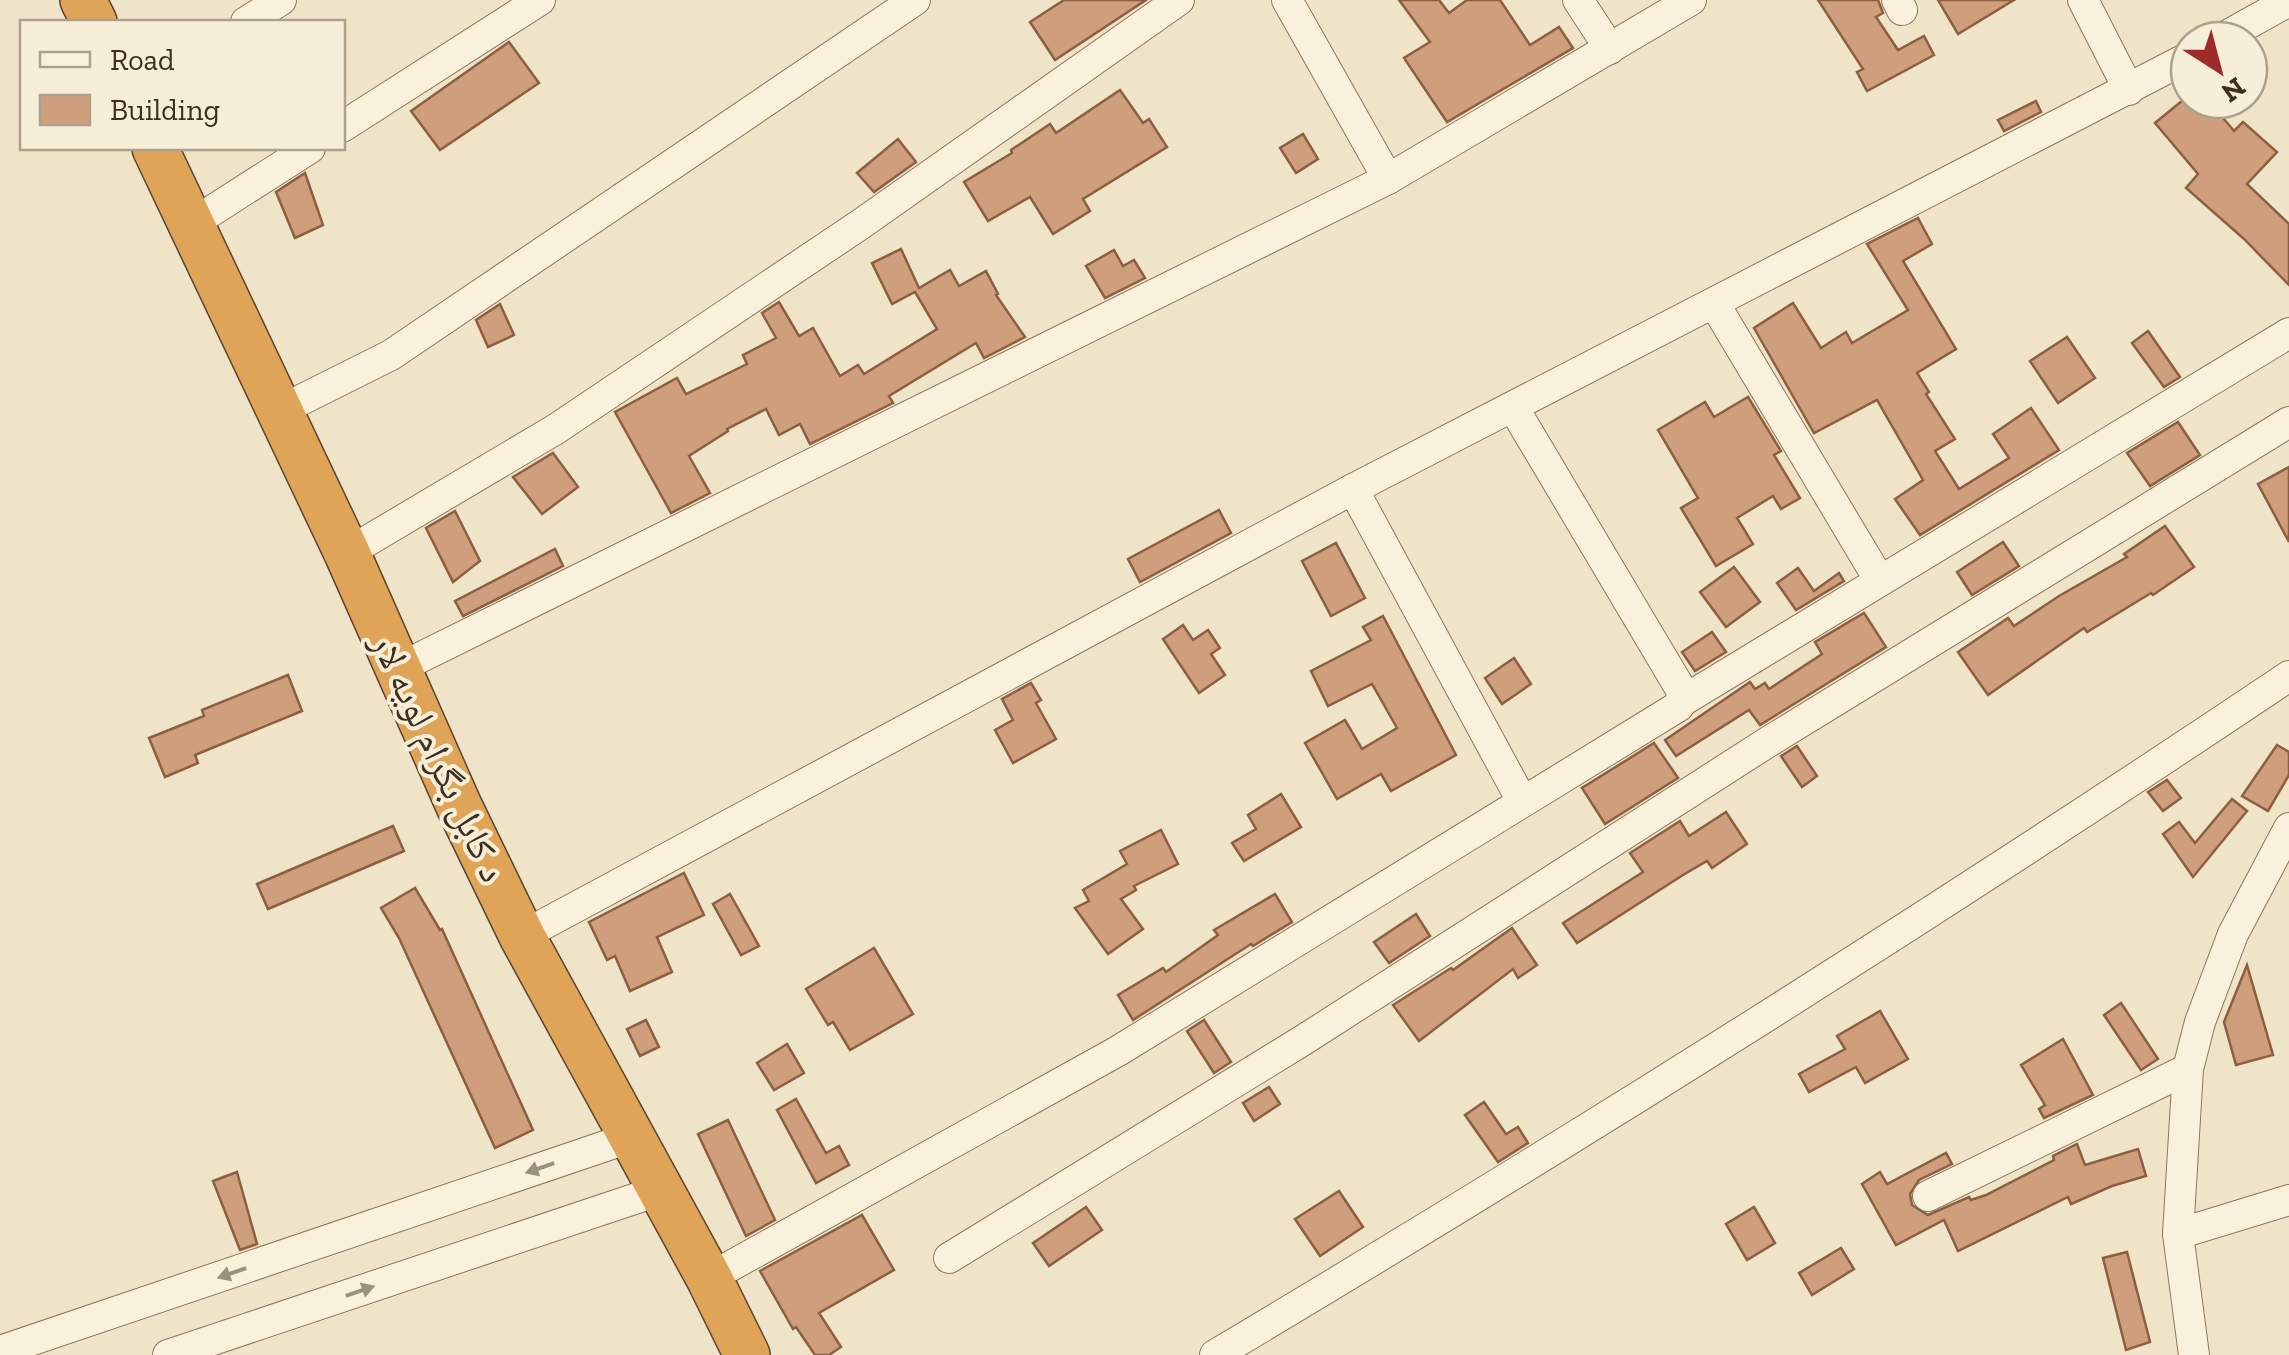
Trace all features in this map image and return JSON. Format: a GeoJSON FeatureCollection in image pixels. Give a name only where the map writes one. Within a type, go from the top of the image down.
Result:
{"type":"FeatureCollection","features":[{"type":"Feature","properties":{"kind":"highway","name":"د کابل بگرام لویه لار"},"geometry":{"type":"LineString","coordinates":[[156,150],[522,936],[710,1278],[748,1355]]}},
{"type":"Feature","properties":{"kind":"street"},"geometry":{"type":"LineString","coordinates":[[249,20],[281,0]]}},
{"type":"Feature","properties":{"kind":"street"},"geometry":{"type":"LineString","coordinates":[[345,125],[540,0]]}},
{"type":"Feature","properties":{"kind":"street"},"geometry":{"type":"LineString","coordinates":[[279,410],[390,355],[915,0]]}},
{"type":"Feature","properties":{"kind":"street"},"geometry":{"type":"LineString","coordinates":[[347,554],[556,428],[861,224],[1178,0]]}},
{"type":"Feature","properties":{"kind":"street"},"geometry":{"type":"LineString","coordinates":[[1287,0],[1388,180]]}},
{"type":"Feature","properties":{"kind":"street"},"geometry":{"type":"LineString","coordinates":[[1578,0],[1610,49]]}},
{"type":"Feature","properties":{"kind":"street"},"geometry":{"type":"LineString","coordinates":[[398,669],[1388,180],[1691,0]]}},
{"type":"Feature","properties":{"kind":"street"},"geometry":{"type":"LineString","coordinates":[[2083,0],[2129,90]]}},
{"type":"Feature","properties":{"kind":"street"},"geometry":{"type":"LineString","coordinates":[[2256,20],[2289,2]]}},
{"type":"Feature","properties":{"kind":"street"},"geometry":{"type":"LineString","coordinates":[[522,936],[1353,489],[2169,68]]}},
{"type":"Feature","properties":{"kind":"street"},"geometry":{"type":"LineString","coordinates":[[193,223],[307,150]]}},
{"type":"Feature","properties":{"kind":"street"},"geometry":{"type":"LineString","coordinates":[[1714,303],[1880,581]]}},
{"type":"Feature","properties":{"kind":"street"},"geometry":{"type":"LineString","coordinates":[[710,1278],[1118,1051],[2289,332]]}},
{"type":"Feature","properties":{"kind":"street"},"geometry":{"type":"LineString","coordinates":[[1513,407],[1676,680],[1684,700]]}},
{"type":"Feature","properties":{"kind":"street"},"geometry":{"type":"LineString","coordinates":[[949,1258],[1305,1039],[1768,742],[2289,422]]}},
{"type":"Feature","properties":{"kind":"street"},"geometry":{"type":"LineString","coordinates":[[1353,489],[1522,801]]}},
{"type":"Feature","properties":{"kind":"street"},"geometry":{"type":"LineString","coordinates":[[1214,1355],[1496,1187],[2010,863],[2289,676]]}},
{"type":"Feature","properties":{"kind":"street"},"geometry":{"type":"LineString","coordinates":[[2194,1355],[2178,1234],[2188,1069],[2200,1022],[2233,934],[2289,828]]}},
{"type":"Feature","properties":{"kind":"street"},"geometry":{"type":"LineString","coordinates":[[1928,1196],[2188,1069]]}},
{"type":"Feature","properties":{"kind":"street"},"geometry":{"type":"LineString","coordinates":[[0,1352],[632,1136]]}},
{"type":"Feature","properties":{"kind":"street"},"geometry":{"type":"LineString","coordinates":[[168,1355],[661,1190]]}},
{"type":"Feature","properties":{"kind":"street"},"geometry":{"type":"LineString","coordinates":[[2178,1234],[2289,1200]]}},
{"type":"Feature","properties":{"kind":"building"},"geometry":{"type":"Polygon","coordinates":[[[1064,0],[1146,0],[1055,60],[1030,22],[1064,0]]]}},
{"type":"Feature","properties":{"kind":"building"},"geometry":{"type":"Polygon","coordinates":[[[1399,0],[1439,0],[1449,13],[1467,0],[1500,0],[1530,45],[1559,27],[1573,48],[1447,122],[1404,58],[1430,42],[1399,0]]]}},
{"type":"Feature","properties":{"kind":"building"},"geometry":{"type":"Polygon","coordinates":[[[1818,0],[1878,0],[1883,13],[1876,17],[1898,50],[1924,36],[1934,55],[1867,91],[1857,72],[1863,69],[1818,0]]]}},
{"type":"Feature","properties":{"kind":"building"},"geometry":{"type":"Polygon","coordinates":[[[1938,0],[2014,0],[1958,34],[1938,0]]]}},
{"type":"Feature","properties":{"kind":"building"},"geometry":{"type":"Polygon","coordinates":[[[509,42],[539,83],[440,150],[411,111],[509,42]]]}},
{"type":"Feature","properties":{"kind":"building"},"geometry":{"type":"Polygon","coordinates":[[[1120,90],[1143,123],[1149,119],[1167,147],[1083,199],[1090,211],[1053,234],[1030,197],[988,221],[964,182],[1050,124],[1056,133],[1120,90]]]}},
{"type":"Feature","properties":{"kind":"building"},"geometry":{"type":"Polygon","coordinates":[[[2036,101],[2041,112],[2004,131],[1998,120],[2036,101]]]}},
{"type":"Feature","properties":{"kind":"building"},"geometry":{"type":"Polygon","coordinates":[[[2169,112],[2169,120],[2225,120],[2234,131],[2243,122],[2277,152],[2247,184],[2289,224],[2289,285],[2186,188],[2198,174],[2155,123],[2169,112]]]}},
{"type":"Feature","properties":{"kind":"building"},"geometry":{"type":"Polygon","coordinates":[[[1303,134],[1318,159],[1296,173],[1280,148],[1303,134]]]}},
{"type":"Feature","properties":{"kind":"building"},"geometry":{"type":"Polygon","coordinates":[[[898,139],[916,162],[874,192],[857,173],[898,139]]]}},
{"type":"Feature","properties":{"kind":"building"},"geometry":{"type":"Polygon","coordinates":[[[305,173],[323,225],[295,238],[276,192],[305,173]]]}},
{"type":"Feature","properties":{"kind":"building"},"geometry":{"type":"Polygon","coordinates":[[[1918,218],[1932,244],[1903,261],[1956,349],[1917,373],[1955,439],[1935,451],[1959,489],[2009,458],[1993,434],[2031,408],[2059,450],[1920,535],[1895,499],[1923,480],[1877,400],[1814,433],[1754,328],[1793,303],[1821,348],[1846,332],[1852,343],[1908,310],[1867,244],[1918,218]]]}},
{"type":"Feature","properties":{"kind":"building"},"geometry":{"type":"Polygon","coordinates":[[[901,249],[919,288],[950,270],[959,286],[986,271],[996,295],[1025,337],[984,358],[976,343],[889,396],[893,403],[810,444],[800,424],[779,435],[766,409],[727,429],[689,456],[710,493],[671,513],[615,412],[677,378],[686,394],[747,364],[743,355],[776,338],[762,313],[779,302],[799,336],[813,328],[840,376],[858,365],[864,374],[937,329],[915,292],[892,304],[872,263],[901,249]]]}},
{"type":"Feature","properties":{"kind":"building"},"geometry":{"type":"Polygon","coordinates":[[[1114,250],[1123,266],[1134,260],[1145,278],[1105,298],[1086,266],[1114,250]]]}},
{"type":"Feature","properties":{"kind":"building"},"geometry":{"type":"Polygon","coordinates":[[[500,304],[514,335],[488,347],[476,320],[500,304]]]}},
{"type":"Feature","properties":{"kind":"building"},"geometry":{"type":"Polygon","coordinates":[[[2148,331],[2180,377],[2164,387],[2132,343],[2148,331]]]}},
{"type":"Feature","properties":{"kind":"building"},"geometry":{"type":"Polygon","coordinates":[[[2067,337],[2095,378],[2058,403],[2030,361],[2067,337]]]}},
{"type":"Feature","properties":{"kind":"building"},"geometry":{"type":"Polygon","coordinates":[[[1748,397],[1781,451],[1774,455],[1800,498],[1781,509],[1773,496],[1737,518],[1753,544],[1716,566],[1681,508],[1698,498],[1658,430],[1705,402],[1714,417],[1748,397]]]}},
{"type":"Feature","properties":{"kind":"building"},"geometry":{"type":"Polygon","coordinates":[[[2178,422],[2200,455],[2150,486],[2127,453],[2178,422]]]}},
{"type":"Feature","properties":{"kind":"building"},"geometry":{"type":"Polygon","coordinates":[[[553,453],[578,487],[542,514],[513,477],[553,453]]]}},
{"type":"Feature","properties":{"kind":"building"},"geometry":{"type":"Polygon","coordinates":[[[2289,467],[2289,542],[2258,484],[2289,467]]]}},
{"type":"Feature","properties":{"kind":"building"},"geometry":{"type":"Polygon","coordinates":[[[1219,510],[1231,533],[1140,582],[1128,559],[1219,510]]]}},
{"type":"Feature","properties":{"kind":"building"},"geometry":{"type":"Polygon","coordinates":[[[455,511],[480,561],[453,582],[426,528],[455,511]]]}},
{"type":"Feature","properties":{"kind":"building"},"geometry":{"type":"Polygon","coordinates":[[[2165,526],[2194,567],[2087,632],[2084,628],[1988,695],[1958,652],[2008,618],[2014,626],[2127,557],[2124,554],[2165,526]]]}},
{"type":"Feature","properties":{"kind":"building"},"geometry":{"type":"Polygon","coordinates":[[[2003,542],[2019,566],[1972,595],[1957,572],[2003,542]]]}},
{"type":"Feature","properties":{"kind":"building"},"geometry":{"type":"Polygon","coordinates":[[[1336,543],[1365,598],[1331,616],[1302,561],[1336,543]]]}},
{"type":"Feature","properties":{"kind":"building"},"geometry":{"type":"Polygon","coordinates":[[[555,549],[563,566],[463,616],[455,601],[555,549]]]}},
{"type":"Feature","properties":{"kind":"building"},"geometry":{"type":"Polygon","coordinates":[[[1734,567],[1760,602],[1726,627],[1700,592],[1734,567]]]}},
{"type":"Feature","properties":{"kind":"building"},"geometry":{"type":"Polygon","coordinates":[[[1798,568],[1814,591],[1839,573],[1844,581],[1796,610],[1777,583],[1798,568]]]}},
{"type":"Feature","properties":{"kind":"building"},"geometry":{"type":"Polygon","coordinates":[[[1864,613],[1886,647],[1760,725],[1749,710],[1676,756],[1665,740],[1750,682],[1755,689],[1765,683],[1769,689],[1822,654],[1815,642],[1864,613]]]}},
{"type":"Feature","properties":{"kind":"building"},"geometry":{"type":"Polygon","coordinates":[[[1383,616],[1456,755],[1391,791],[1381,774],[1337,799],[1305,743],[1345,720],[1362,749],[1397,728],[1372,684],[1328,706],[1311,671],[1371,640],[1363,627],[1383,616]]]}},
{"type":"Feature","properties":{"kind":"building"},"geometry":{"type":"Polygon","coordinates":[[[1183,625],[1193,640],[1208,630],[1220,648],[1211,654],[1225,675],[1199,693],[1163,639],[1183,625]]]}},
{"type":"Feature","properties":{"kind":"building"},"geometry":{"type":"Polygon","coordinates":[[[1712,632],[1726,652],[1695,671],[1682,652],[1712,632]]]}},
{"type":"Feature","properties":{"kind":"building"},"geometry":{"type":"Polygon","coordinates":[[[1514,658],[1531,684],[1502,704],[1485,678],[1514,658]]]}},
{"type":"Feature","properties":{"kind":"building"},"geometry":{"type":"Polygon","coordinates":[[[288,675],[302,711],[195,755],[198,763],[165,777],[149,738],[204,716],[202,710],[288,675]]]}},
{"type":"Feature","properties":{"kind":"building"},"geometry":{"type":"Polygon","coordinates":[[[1031,683],[1041,700],[1036,703],[1056,739],[1013,763],[995,730],[1013,720],[1002,699],[1031,683]]]}},
{"type":"Feature","properties":{"kind":"building"},"geometry":{"type":"Polygon","coordinates":[[[1654,743],[1678,778],[1605,824],[1582,788],[1654,743]]]}},
{"type":"Feature","properties":{"kind":"building"},"geometry":{"type":"Polygon","coordinates":[[[2277,745],[2289,752],[2289,775],[2268,811],[2242,796],[2277,745]]]}},
{"type":"Feature","properties":{"kind":"building"},"geometry":{"type":"Polygon","coordinates":[[[1797,746],[1817,776],[1802,787],[1781,756],[1797,746]]]}},
{"type":"Feature","properties":{"kind":"building"},"geometry":{"type":"Polygon","coordinates":[[[2167,780],[2181,798],[2163,811],[2148,792],[2167,780]]]}},
{"type":"Feature","properties":{"kind":"building"},"geometry":{"type":"Polygon","coordinates":[[[1281,794],[1301,827],[1244,861],[1232,843],[1256,829],[1248,815],[1281,794]]]}},
{"type":"Feature","properties":{"kind":"building"},"geometry":{"type":"Polygon","coordinates":[[[2232,799],[2247,811],[2193,877],[2163,834],[2179,822],[2195,843],[2232,799]]]}},
{"type":"Feature","properties":{"kind":"building"},"geometry":{"type":"Polygon","coordinates":[[[1726,812],[1747,844],[1712,868],[1707,861],[1577,943],[1563,923],[1643,872],[1630,853],[1680,821],[1689,836],[1726,812]]]}},
{"type":"Feature","properties":{"kind":"building"},"geometry":{"type":"Polygon","coordinates":[[[393,826],[404,851],[268,909],[257,884],[393,826]]]}},
{"type":"Feature","properties":{"kind":"building"},"geometry":{"type":"Polygon","coordinates":[[[1161,830],[1178,864],[1134,886],[1136,890],[1121,899],[1143,929],[1108,954],[1075,908],[1089,901],[1083,890],[1127,864],[1120,851],[1161,830]]]}},
{"type":"Feature","properties":{"kind":"building"},"geometry":{"type":"Polygon","coordinates":[[[684,873],[704,915],[657,937],[672,972],[630,991],[615,956],[607,960],[589,922],[684,873]]]}},
{"type":"Feature","properties":{"kind":"building"},"geometry":{"type":"Polygon","coordinates":[[[415,888],[442,929],[533,1130],[495,1148],[399,938],[381,908],[415,888]]]}},
{"type":"Feature","properties":{"kind":"building"},"geometry":{"type":"Polygon","coordinates":[[[730,894],[759,946],[741,955],[713,904],[730,894]]]}},
{"type":"Feature","properties":{"kind":"building"},"geometry":{"type":"Polygon","coordinates":[[[1275,894],[1292,922],[1133,1020],[1118,995],[1163,968],[1166,972],[1218,935],[1214,930],[1275,894]]]}},
{"type":"Feature","properties":{"kind":"building"},"geometry":{"type":"Polygon","coordinates":[[[1416,914],[1430,936],[1389,963],[1374,942],[1416,914]]]}},
{"type":"Feature","properties":{"kind":"building"},"geometry":{"type":"Polygon","coordinates":[[[1512,928],[1537,965],[1518,978],[1513,969],[1419,1041],[1393,1005],[1453,970],[1512,928]]]}},
{"type":"Feature","properties":{"kind":"building"},"geometry":{"type":"Polygon","coordinates":[[[874,948],[913,1014],[850,1050],[833,1022],[828,1025],[806,989],[874,948]]]}},
{"type":"Feature","properties":{"kind":"building"},"geometry":{"type":"Polygon","coordinates":[[[2247,965],[2273,1055],[2236,1065],[2224,1022],[2247,965]]]}},
{"type":"Feature","properties":{"kind":"building"},"geometry":{"type":"Polygon","coordinates":[[[2121,1003],[2158,1059],[2141,1070],[2104,1015],[2121,1003]]]}},
{"type":"Feature","properties":{"kind":"building"},"geometry":{"type":"Polygon","coordinates":[[[1880,1011],[1908,1059],[1865,1083],[1856,1067],[1809,1092],[1799,1074],[1845,1049],[1837,1036],[1880,1011]]]}},
{"type":"Feature","properties":{"kind":"building"},"geometry":{"type":"Polygon","coordinates":[[[646,1020],[659,1047],[640,1056],[627,1029],[646,1020]]]}},
{"type":"Feature","properties":{"kind":"building"},"geometry":{"type":"Polygon","coordinates":[[[1204,1020],[1231,1062],[1214,1073],[1187,1031],[1204,1020]]]}},
{"type":"Feature","properties":{"kind":"building"},"geometry":{"type":"Polygon","coordinates":[[[2063,1039],[2093,1095],[2044,1118],[2039,1109],[2045,1105],[2021,1065],[2063,1039]]]}},
{"type":"Feature","properties":{"kind":"building"},"geometry":{"type":"Polygon","coordinates":[[[787,1044],[804,1073],[774,1090],[757,1063],[787,1044]]]}},
{"type":"Feature","properties":{"kind":"building"},"geometry":{"type":"Polygon","coordinates":[[[1269,1087],[1280,1104],[1254,1121],[1243,1103],[1269,1087]]]}},
{"type":"Feature","properties":{"kind":"building"},"geometry":{"type":"Polygon","coordinates":[[[796,1099],[826,1153],[839,1146],[849,1165],[816,1183],[777,1110],[796,1099]]]}},
{"type":"Feature","properties":{"kind":"building"},"geometry":{"type":"Polygon","coordinates":[[[1484,1102],[1506,1134],[1518,1127],[1528,1143],[1498,1162],[1465,1115],[1484,1102]]]}},
{"type":"Feature","properties":{"kind":"building"},"geometry":{"type":"Polygon","coordinates":[[[728,1120],[775,1220],[746,1236],[698,1134],[728,1120]]]}},
{"type":"Feature","properties":{"kind":"building"},"geometry":{"type":"Polygon","coordinates":[[[2077,1144],[2085,1165],[2138,1149],[2146,1176],[2071,1204],[2068,1197],[1958,1251],[1944,1220],[1896,1245],[1862,1184],[1880,1172],[1887,1184],[1946,1153],[1952,1164],[1919,1180],[1910,1194],[1912,1205],[1928,1215],[1969,1197],[1971,1200],[1986,1195],[2077,1144]]]}},
{"type":"Feature","properties":{"kind":"building"},"geometry":{"type":"Polygon","coordinates":[[[237,1172],[257,1244],[240,1250],[213,1181],[237,1172]]]}},
{"type":"Feature","properties":{"kind":"building"},"geometry":{"type":"Polygon","coordinates":[[[1339,1191],[1363,1227],[1320,1256],[1295,1219],[1339,1191]]]}},
{"type":"Feature","properties":{"kind":"building"},"geometry":{"type":"Polygon","coordinates":[[[1086,1207],[1102,1230],[1049,1266],[1033,1243],[1086,1207]]]}},
{"type":"Feature","properties":{"kind":"building"},"geometry":{"type":"Polygon","coordinates":[[[1754,1207],[1775,1243],[1747,1260],[1726,1224],[1754,1207]]]}},
{"type":"Feature","properties":{"kind":"building"},"geometry":{"type":"Polygon","coordinates":[[[862,1215],[894,1270],[819,1313],[841,1347],[829,1355],[815,1355],[796,1327],[793,1329],[760,1271],[862,1215]]]}},
{"type":"Feature","properties":{"kind":"building"},"geometry":{"type":"Polygon","coordinates":[[[1841,1248],[1854,1269],[1812,1295],[1799,1273],[1841,1248]]]}},
{"type":"Feature","properties":{"kind":"building"},"geometry":{"type":"Polygon","coordinates":[[[2127,1252],[2150,1342],[2126,1350],[2103,1258],[2127,1252]]]}}]}
